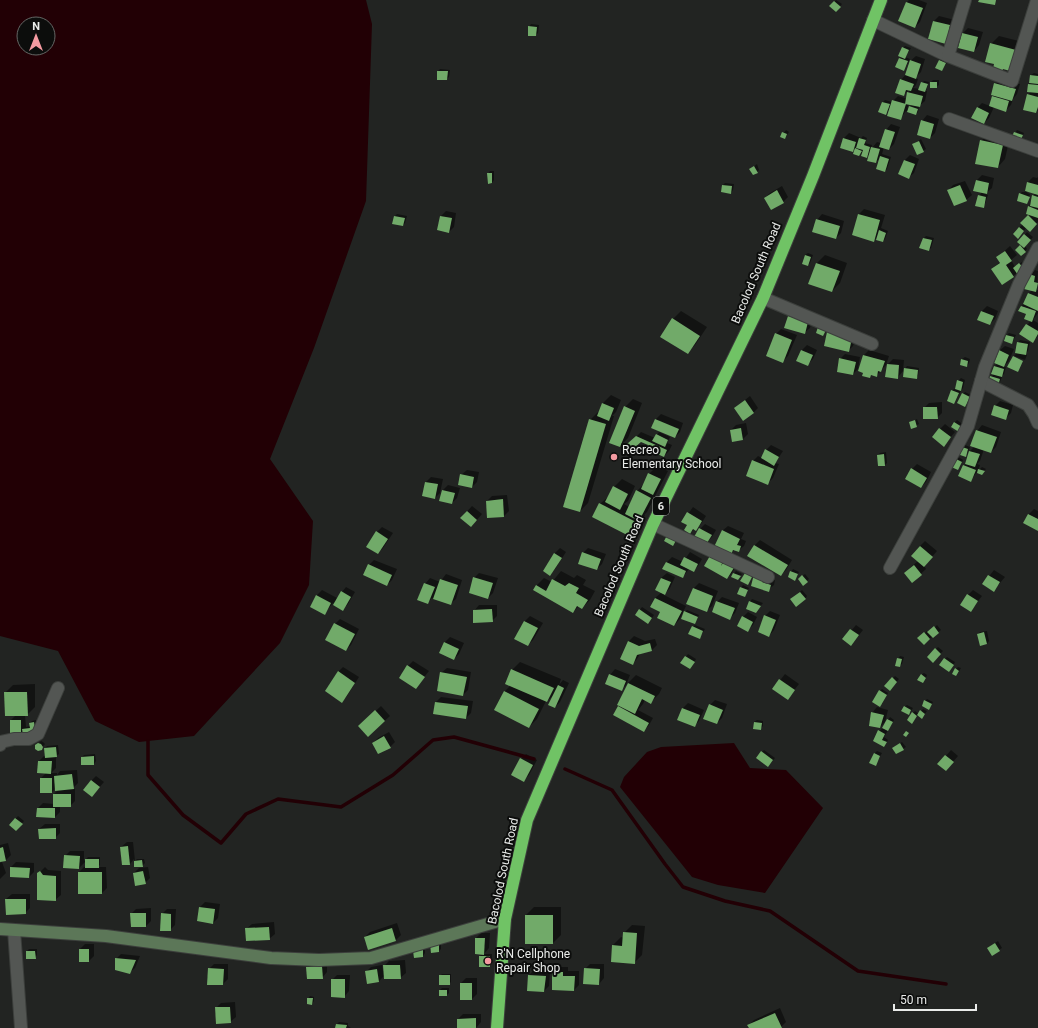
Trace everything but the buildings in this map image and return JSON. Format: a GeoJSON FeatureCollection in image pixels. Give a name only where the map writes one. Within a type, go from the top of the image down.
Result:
{"type":"FeatureCollection","features":[{"type":"Feature","properties":{"kind":"highway","name":"Bacolod South Road"},"geometry":{"type":"LineString","coordinates":[[497,1028],[505,919],[527,820],[653,524],[763,298],[813,176],[880,0]]}},
{"type":"Feature","properties":{"kind":"street"},"geometry":{"type":"LineString","coordinates":[[948,56],[965,0]]}},
{"type":"Feature","properties":{"kind":"street"},"geometry":{"type":"LineString","coordinates":[[873,20],[948,56],[1012,81],[1037,0]]}},
{"type":"Feature","properties":{"kind":"street"},"geometry":{"type":"LineString","coordinates":[[949,119],[1038,151]]}},
{"type":"Feature","properties":{"kind":"street"},"geometry":{"type":"LineString","coordinates":[[890,568],[968,426],[985,367],[1019,284],[1038,248]]}},
{"type":"Feature","properties":{"kind":"street"},"geometry":{"type":"LineString","coordinates":[[763,298],[872,344]]}},
{"type":"Feature","properties":{"kind":"street"},"geometry":{"type":"LineString","coordinates":[[981,381],[1028,406],[1038,423]]}},
{"type":"Feature","properties":{"kind":"street"},"geometry":{"type":"LineString","coordinates":[[653,524],[768,577]]}},
{"type":"Feature","properties":{"kind":"street"},"geometry":{"type":"LineString","coordinates":[[0,745],[1,742],[14,739],[29,739],[38,734],[58,688]]}},
{"type":"Feature","properties":{"kind":"street"},"geometry":{"type":"LineString","coordinates":[[0,929],[106,936],[271,958],[319,960],[371,958],[505,919]]}},
{"type":"Feature","properties":{"kind":"street"},"geometry":{"type":"LineString","coordinates":[[14,930],[21,1028]]}},
{"type":"Feature","properties":{"kind":"shaded area"},"geometry":{"type":"Polygon","coordinates":[[[0,0],[366,0],[372,24],[366,201],[314,348],[270,459],[313,521],[309,585],[280,643],[194,736],[139,742],[95,721],[58,651],[0,636],[0,0]]]}},
{"type":"Feature","properties":{"kind":"shaded area"},"geometry":{"type":"Polygon","coordinates":[[[734,743],[750,768],[786,770],[823,808],[765,893],[718,885],[692,877],[620,787],[624,777],[647,752],[661,747],[734,743]]]}},
{"type":"Feature","properties":{"kind":"waterway"},"geometry":{"type":"LineString","coordinates":[[148,741],[148,775],[183,815],[221,843],[246,814],[278,799],[341,807],[393,775],[433,740],[454,737],[534,759]]}},
{"type":"Feature","properties":{"kind":"waterway"},"geometry":{"type":"LineString","coordinates":[[565,769],[612,790],[683,887],[725,901],[770,911],[858,971],[946,984]]}},
{"type":"Feature","properties":{"kind":"place","name":"Recreo Elementary School"},"geometry":{"type":"Point","coordinates":[614,457]}},
{"type":"Feature","properties":{"kind":"place","name":"R'N Cellphone Repair Shop"},"geometry":{"type":"Point","coordinates":[488,961]}}]}
